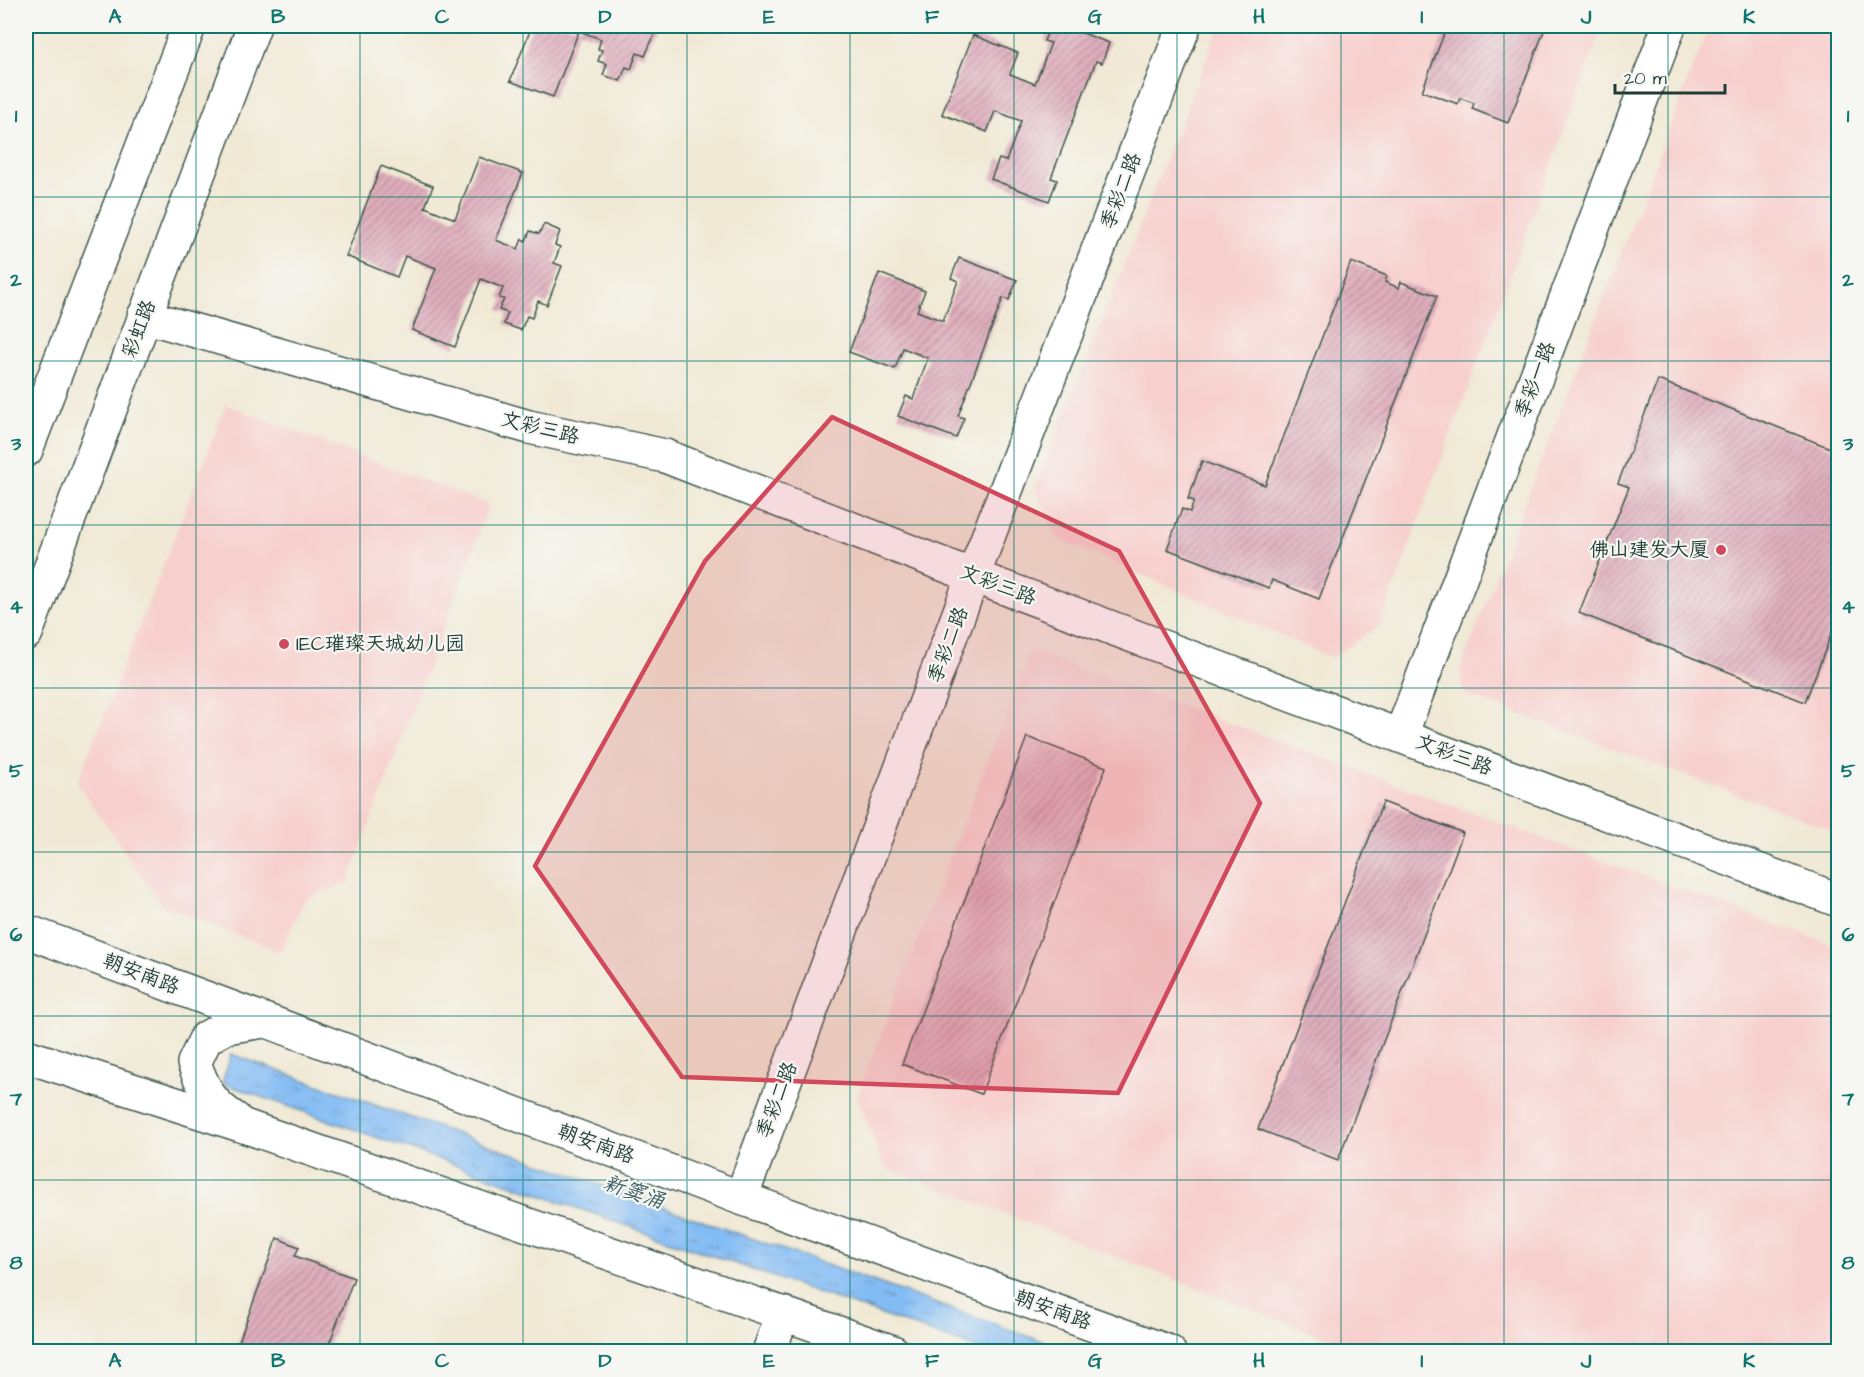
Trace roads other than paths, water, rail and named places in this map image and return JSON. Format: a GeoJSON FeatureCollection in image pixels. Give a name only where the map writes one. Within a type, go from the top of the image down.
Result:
{"type":"FeatureCollection","features":[{"type":"Feature","properties":{"kind":"street"},"geometry":{"type":"LineString","coordinates":[[26,450],[189,26]]}},
{"type":"Feature","properties":{"kind":"street","name":"彩虹路"},"geometry":{"type":"LineString","coordinates":[[26,633],[254,26]]}},
{"type":"Feature","properties":{"kind":"street","name":"季彩二路"},"geometry":{"type":"LineString","coordinates":[[741,1198],[973,576],[1184,26]]}},
{"type":"Feature","properties":{"kind":"street","name":"季彩一路"},"geometry":{"type":"LineString","coordinates":[[1401,735],[1669,26]]}},
{"type":"Feature","properties":{"kind":"street","name":"文彩三路"},"geometry":{"type":"LineString","coordinates":[[144,316],[529,426],[665,456],[973,576],[1839,900]]}},
{"type":"Feature","properties":{"kind":"street","name":"朝安南路"},"geometry":{"type":"LineString","coordinates":[[26,931],[741,1198],[1169,1352]]}},
{"type":"Feature","properties":{"kind":"street"},"geometry":{"type":"LineString","coordinates":[[247,1127],[219,1109],[204,1089],[194,1063],[206,1038],[226,1027],[266,1021]]}},
{"type":"Feature","properties":{"kind":"street"},"geometry":{"type":"LineString","coordinates":[[26,1056],[247,1127],[893,1352]]}},
{"type":"Feature","properties":{"kind":"street"},"geometry":{"type":"LineString","coordinates":[[769,1352],[783,1313]]}},
{"type":"Feature","properties":{"kind":"water"},"geometry":{"type":"Polygon","coordinates":[[[231,1054],[1070,1351],[984,1351],[222,1083],[231,1054]]]}},
{"type":"Feature","properties":{"kind":"place","name":"佛山建发大厦"},"geometry":{"type":"Point","coordinates":[1721,550]}},
{"type":"Feature","properties":{"kind":"place","name":"IEC璀璨天城幼儿园"},"geometry":{"type":"Point","coordinates":[284,644]}},
{"type":"Feature","properties":{"kind":"water label","name":"新窦涌"},"geometry":{"type":"Point","coordinates":[634,1192]}}]}
